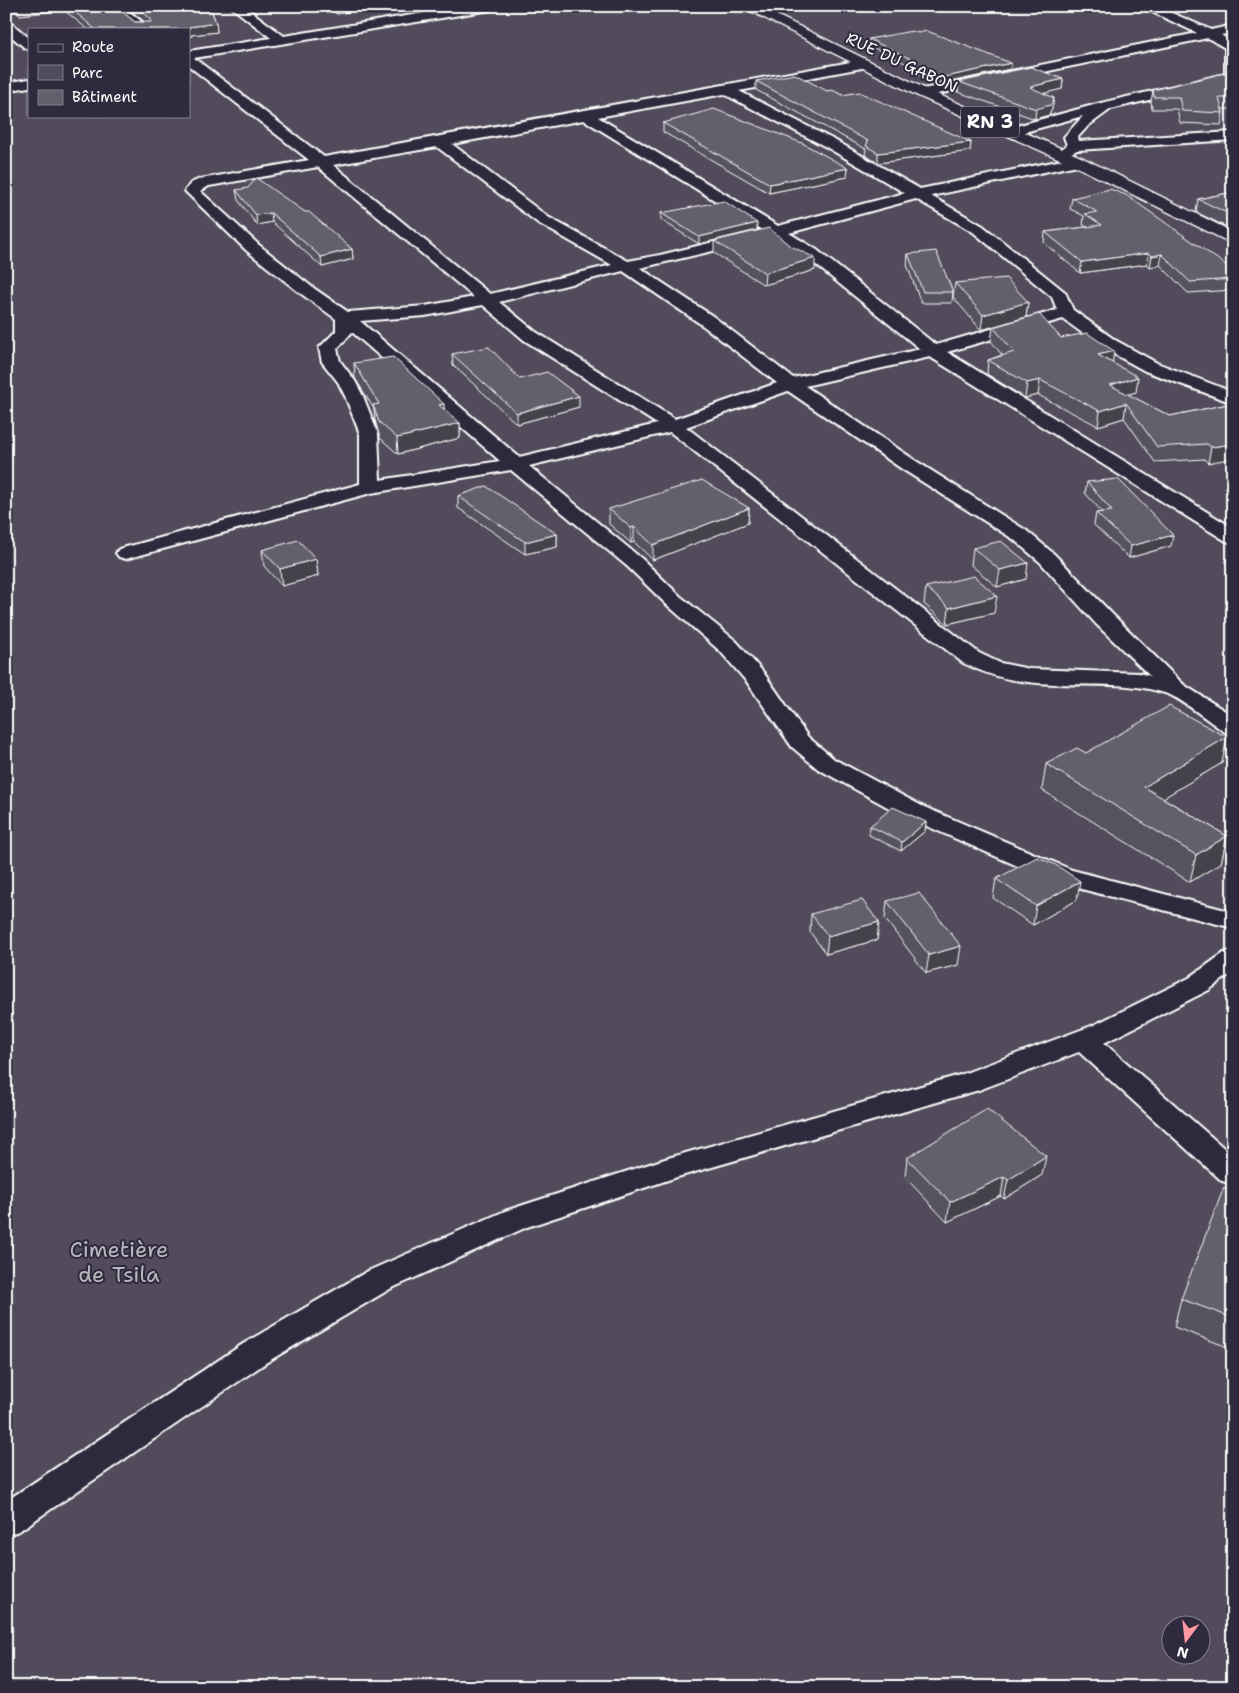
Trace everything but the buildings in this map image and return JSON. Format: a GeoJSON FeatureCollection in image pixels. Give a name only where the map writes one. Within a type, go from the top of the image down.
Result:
{"type":"FeatureCollection","features":[{"type":"Feature","properties":{"kind":"highway","name":"RUE DU GABON"},"geometry":{"type":"LineString","coordinates":[[747,6],[923,93],[1010,132],[1071,154],[1233,239]]}},
{"type":"Feature","properties":{"kind":"street"},"geometry":{"type":"LineString","coordinates":[[114,6],[144,28]]}},
{"type":"Feature","properties":{"kind":"street"},"geometry":{"type":"LineString","coordinates":[[236,6],[282,40]]}},
{"type":"Feature","properties":{"kind":"street"},"geometry":{"type":"LineString","coordinates":[[398,6],[417,18]]}},
{"type":"Feature","properties":{"kind":"street"},"geometry":{"type":"LineString","coordinates":[[190,55],[491,6]]}},
{"type":"Feature","properties":{"kind":"street"},"geometry":{"type":"LineString","coordinates":[[1010,132],[1106,106],[1232,76],[1231,47],[1211,34],[1145,6]]}},
{"type":"Feature","properties":{"kind":"street"},"geometry":{"type":"LineString","coordinates":[[6,25],[28,44]]}},
{"type":"Feature","properties":{"kind":"street"},"geometry":{"type":"LineString","coordinates":[[923,93],[1233,29]]}},
{"type":"Feature","properties":{"kind":"street"},"geometry":{"type":"LineString","coordinates":[[190,61],[321,162],[530,336],[673,426],[971,658],[992,668],[1010,673],[1030,676],[1139,680],[1178,690]]}},
{"type":"Feature","properties":{"kind":"street"},"geometry":{"type":"LineString","coordinates":[[862,64],[440,142],[205,182],[196,186],[192,191],[253,248],[306,290],[345,317],[515,464],[635,563],[673,600],[728,646],[755,677],[800,742],[826,764],[913,811],[1063,876],[1233,920]]}},
{"type":"Feature","properties":{"kind":"street"},"geometry":{"type":"LineString","coordinates":[[6,87],[28,83]]}},
{"type":"Feature","properties":{"kind":"street"},"geometry":{"type":"LineString","coordinates":[[727,90],[833,145],[978,229],[1059,295],[1066,313],[1109,344],[1151,367],[1233,398]]}},
{"type":"Feature","properties":{"kind":"street"},"geometry":{"type":"LineString","coordinates":[[1071,154],[1071,137],[1083,123],[1106,106]]}},
{"type":"Feature","properties":{"kind":"street"},"geometry":{"type":"LineString","coordinates":[[586,115],[811,253],[933,351],[1233,537]]}},
{"type":"Feature","properties":{"kind":"street"},"geometry":{"type":"LineString","coordinates":[[345,317],[425,311],[486,300],[626,266],[660,260],[1071,154],[1233,136]]}},
{"type":"Feature","properties":{"kind":"street"},"geometry":{"type":"LineString","coordinates":[[440,142],[542,220],[626,266],[708,321],[790,384],[909,464],[1020,535],[1047,558],[1104,619],[1178,690],[1233,727]]}},
{"type":"Feature","properties":{"kind":"street"},"geometry":{"type":"LineString","coordinates":[[126,553],[370,486],[515,464],[673,426],[790,384],[933,351],[1066,313]]}},
{"type":"Feature","properties":{"kind":"street"},"geometry":{"type":"LineString","coordinates":[[345,317],[344,332],[328,348],[331,362],[346,381],[354,396],[369,434],[370,486]]}},
{"type":"Feature","properties":{"kind":"street"},"geometry":{"type":"LineString","coordinates":[[6,1520],[255,1353],[379,1280],[516,1219],[668,1169],[969,1083],[1104,1032],[1198,984],[1233,959]]}},
{"type":"Feature","properties":{"kind":"street"},"geometry":{"type":"LineString","coordinates":[[1083,1040],[1233,1173]]}},
{"type":"Feature","properties":{"kind":"green space","name":"Cimetière de Tsila"},"geometry":{"type":"Polygon","coordinates":[[[6,6],[1233,6],[1233,1687],[6,1687],[6,6]]]}}]}
